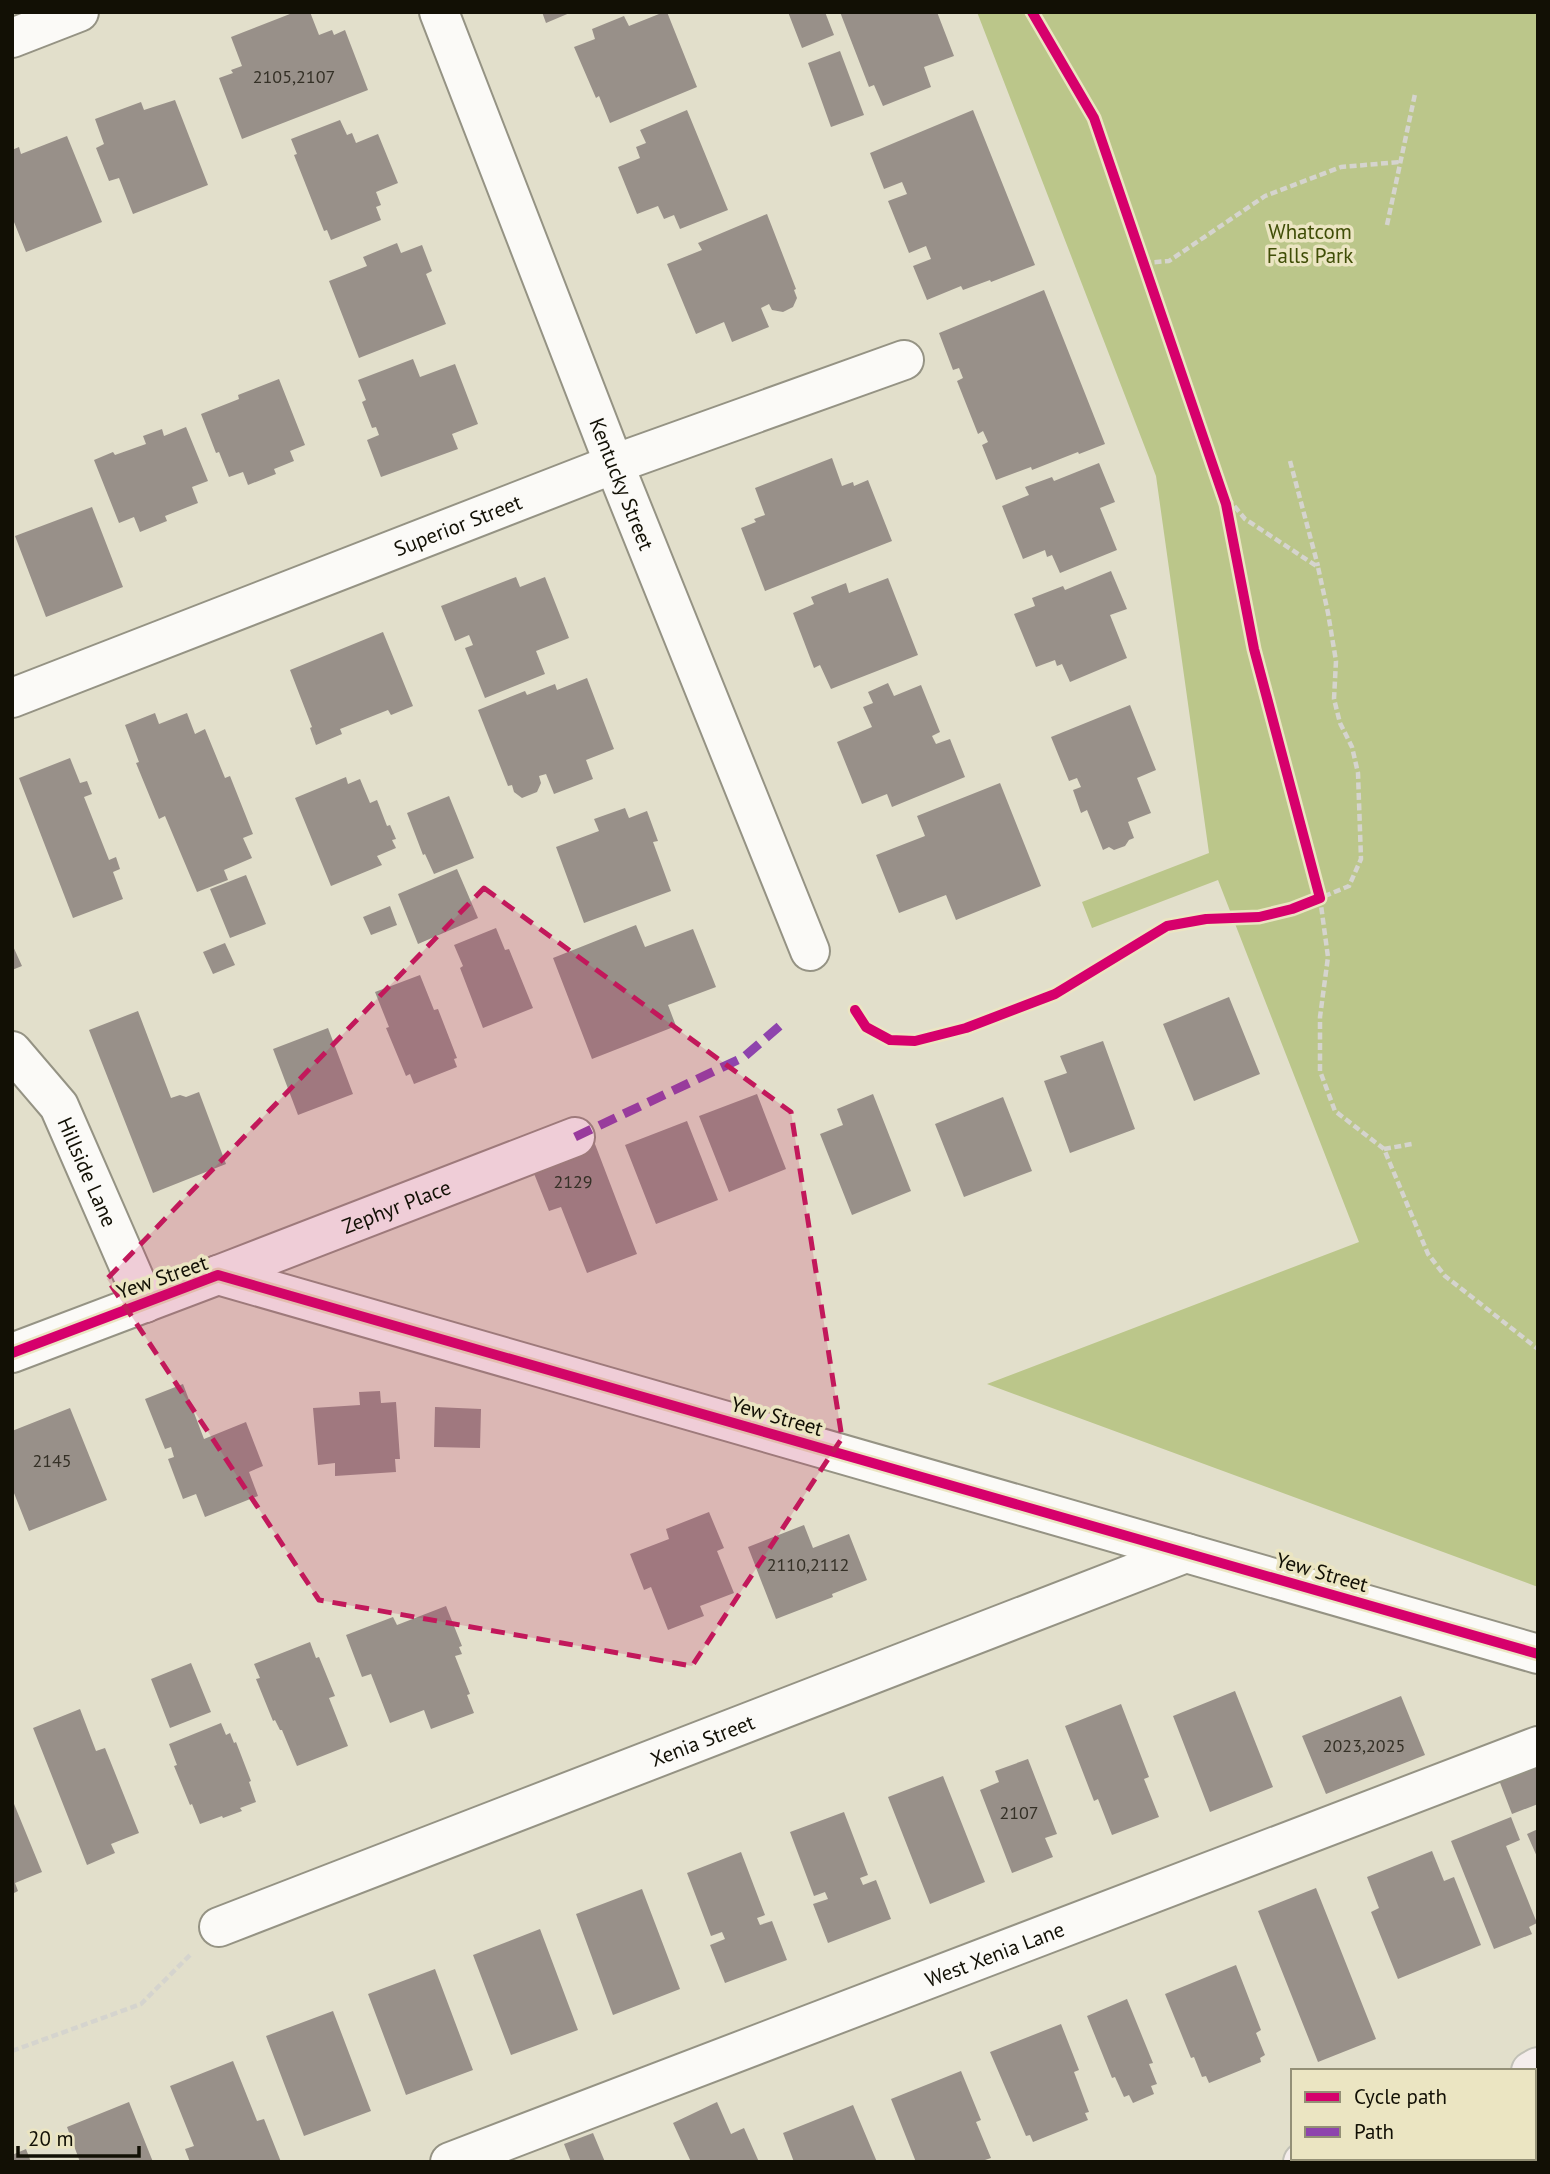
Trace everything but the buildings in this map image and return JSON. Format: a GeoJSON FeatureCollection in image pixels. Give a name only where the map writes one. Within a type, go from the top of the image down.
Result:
{"type":"FeatureCollection","features":[{"type":"Feature","properties":{"kind":"street"},"geometry":{"type":"LineString","coordinates":[[12,38],[79,12]]}},
{"type":"Feature","properties":{"kind":"street","name":"Kentucky Street"},"geometry":{"type":"LineString","coordinates":[[439,12],[614,464],[810,951]]}},
{"type":"Feature","properties":{"kind":"street","name":"Superior Street"},"geometry":{"type":"LineString","coordinates":[[12,698],[614,464],[904,360]]}},
{"type":"Feature","properties":{"kind":"street","name":"Hillside Lane"},"geometry":{"type":"LineString","coordinates":[[12,1051],[59,1106],[145,1303]]}},
{"type":"Feature","properties":{"kind":"street","name":"Zephyr Place"},"geometry":{"type":"LineString","coordinates":[[218,1275],[575,1137]]}},
{"type":"Feature","properties":{"kind":"street","name":"Yew Street"},"geometry":{"type":"LineString","coordinates":[[12,1353],[218,1275],[1538,1654]]}},
{"type":"Feature","properties":{"kind":"street","name":"Xenia Street"},"geometry":{"type":"LineString","coordinates":[[219,1927],[1186,1553]]}},
{"type":"Feature","properties":{"kind":"street","name":"West Xenia Lane"},"geometry":{"type":"LineString","coordinates":[[450,2162],[1538,1746]]}},
{"type":"Feature","properties":{"kind":"path"},"geometry":{"type":"LineString","coordinates":[[1387,225],[1415,94]]}},
{"type":"Feature","properties":{"kind":"path"},"geometry":{"type":"LineString","coordinates":[[1144,262],[1169,261],[1265,196],[1341,167],[1401,162]]}},
{"type":"Feature","properties":{"kind":"path"},"geometry":{"type":"LineString","coordinates":[[1139,249],[1148,275]]}},
{"type":"Feature","properties":{"kind":"path"},"geometry":{"type":"LineString","coordinates":[[1290,461],[1328,613],[1336,661],[1334,699],[1340,723],[1352,747],[1358,773],[1362,859],[1349,886],[1316,900]]}},
{"type":"Feature","properties":{"kind":"path"},"geometry":{"type":"LineString","coordinates":[[1217,477],[1229,517]]}},
{"type":"Feature","properties":{"kind":"path"},"geometry":{"type":"LineString","coordinates":[[1221,490],[1245,519],[1318,567]]}},
{"type":"Feature","properties":{"kind":"path"},"geometry":{"type":"LineString","coordinates":[[1317,884],[1316,900],[1328,957],[1320,1017],[1320,1071],[1335,1111],[1384,1149],[1428,1254],[1445,1276],[1538,1349]]}},
{"type":"Feature","properties":{"kind":"path"},"geometry":{"type":"LineString","coordinates":[[1384,1149],[1412,1144]]}},
{"type":"Feature","properties":{"kind":"path"},"geometry":{"type":"LineString","coordinates":[[12,2051],[141,2004],[219,1927]]}},
{"type":"Feature","properties":{"kind":"highlighted area"},"geometry":{"type":"Polygon","coordinates":[[[484,888],[791,1112],[842,1438],[692,1666],[319,1600],[107,1279],[484,888]]]}},
{"type":"Feature","properties":{"kind":"green space","name":"Whatcom Falls Park"},"geometry":{"type":"Polygon","coordinates":[[[977,12],[1538,12],[1538,1587],[987,1384],[1359,1242],[1218,880],[1092,928],[1082,902],[1209,853],[1156,476],[977,12]]]}},
{"type":"Feature","properties":{"kind":"marked path"},"geometry":{"type":"LineString","coordinates":[[575,1137],[744,1057],[782,1024]]}},
{"type":"Feature","properties":{"kind":"cycle path"},"geometry":{"type":"LineString","coordinates":[[855,1010],[866,1027],[890,1040],[915,1041],[966,1028],[1055,994],[1167,926],[1206,919],[1259,917],[1292,909],[1320,898],[1254,649],[1226,504],[1094,118],[1032,12]]}},
{"type":"Feature","properties":{"kind":"cycle path"},"geometry":{"type":"LineString","coordinates":[[12,1353],[218,1275],[1538,1654]]}}]}
